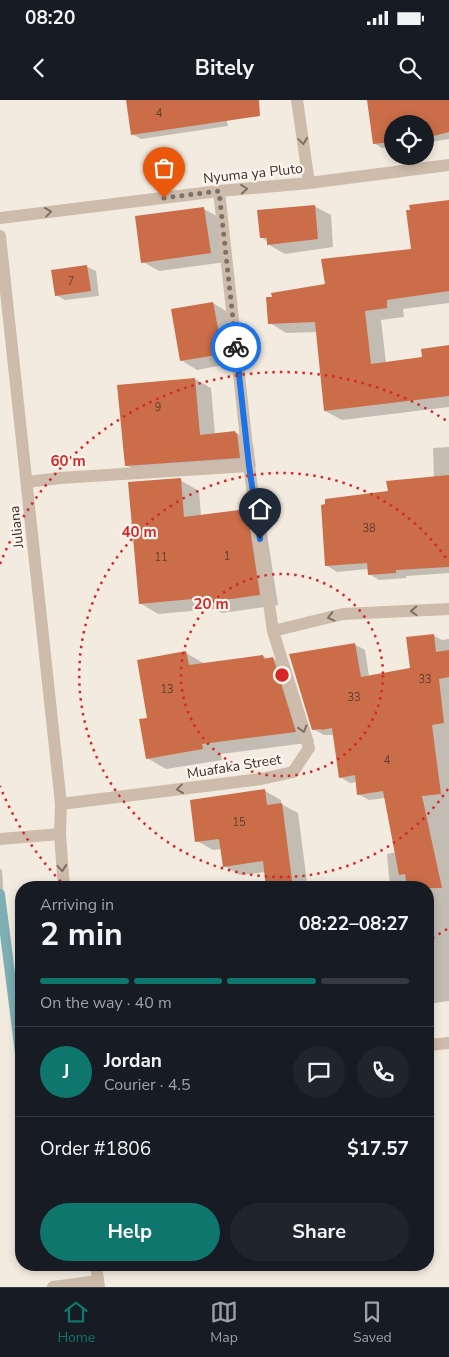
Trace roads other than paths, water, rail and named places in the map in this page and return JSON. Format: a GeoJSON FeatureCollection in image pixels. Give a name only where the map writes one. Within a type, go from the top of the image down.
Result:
{"type":"FeatureCollection","features":[{"type":"Feature","properties":{"kind":"street"},"geometry":{"type":"LineString","coordinates":[[297,100],[309,183]]}},
{"type":"Feature","properties":{"kind":"street","name":"Nyuma ya Pluto"},"geometry":{"type":"LineString","coordinates":[[0,218],[449,165]]}},
{"type":"Feature","properties":{"kind":"street"},"geometry":{"type":"LineString","coordinates":[[219,191],[249,466],[273,631],[343,614],[449,609]]}},
{"type":"Feature","properties":{"kind":"street","name":"Juliana"},"geometry":{"type":"LineString","coordinates":[[0,236],[61,804],[60,834],[63,881]]}},
{"type":"Feature","properties":{"kind":"street"},"geometry":{"type":"LineString","coordinates":[[26,482],[60,478],[249,466]]}},
{"type":"Feature","properties":{"kind":"street","name":"Muafaka Street"},"geometry":{"type":"LineString","coordinates":[[61,804],[261,779],[293,772],[309,748],[273,631]]}},
{"type":"Feature","properties":{"kind":"street"},"geometry":{"type":"LineString","coordinates":[[0,838],[60,834]]}},
{"type":"Feature","properties":{"kind":"street"},"geometry":{"type":"LineString","coordinates":[[434,1044],[449,1043]]}},
{"type":"Feature","properties":{"kind":"street"},"geometry":{"type":"LineString","coordinates":[[53,1287],[98,1284],[97,1271]]}},
{"type":"Feature","properties":{"kind":"waterway"},"geometry":{"type":"LineString","coordinates":[[0,894],[15,1013]]}}]}
